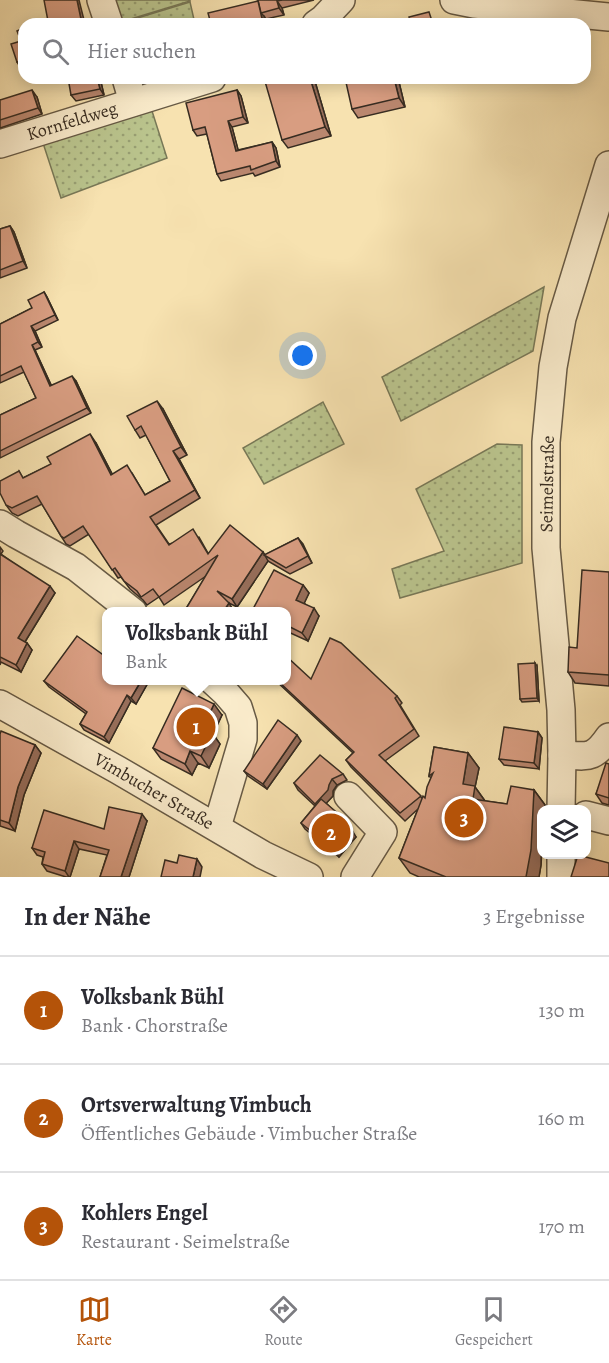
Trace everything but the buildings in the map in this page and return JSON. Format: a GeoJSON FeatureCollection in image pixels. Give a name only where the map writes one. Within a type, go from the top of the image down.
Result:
{"type":"FeatureCollection","features":[{"type":"Feature","properties":{"kind":"street"},"geometry":{"type":"LineString","coordinates":[[101,0],[107,18]]}},
{"type":"Feature","properties":{"kind":"street"},"geometry":{"type":"LineString","coordinates":[[324,18],[341,0]]}},
{"type":"Feature","properties":{"kind":"street"},"geometry":{"type":"LineString","coordinates":[[467,2],[609,17]]}},
{"type":"Feature","properties":{"kind":"street","name":"Kornfeldweg"},"geometry":{"type":"LineString","coordinates":[[0,144],[130,90],[171,84]]}},
{"type":"Feature","properties":{"kind":"street","name":"Seimelstraße"},"geometry":{"type":"LineString","coordinates":[[562,805],[561,710],[546,548],[546,442],[553,367],[562,318],[609,165]]}},
{"type":"Feature","properties":{"kind":"street"},"geometry":{"type":"LineString","coordinates":[[0,524],[76,567],[128,607]]}},
{"type":"Feature","properties":{"kind":"street"},"geometry":{"type":"LineString","coordinates":[[217,685],[238,707],[243,723],[243,739],[217,827]]}},
{"type":"Feature","properties":{"kind":"street","name":"Vimbucher Straße"},"geometry":{"type":"LineString","coordinates":[[0,704],[217,827],[263,855],[276,869],[309,877]]}},
{"type":"Feature","properties":{"kind":"street"},"geometry":{"type":"LineString","coordinates":[[562,755],[594,754],[609,737]]}},
{"type":"Feature","properties":{"kind":"street"},"geometry":{"type":"LineString","coordinates":[[348,796],[382,832],[355,877]]}},
{"type":"Feature","properties":{"kind":"street"},"geometry":{"type":"LineString","coordinates":[[591,816],[609,821]]}},
{"type":"Feature","properties":{"kind":"street"},"geometry":{"type":"LineString","coordinates":[[561,859],[561,877]]}},
{"type":"Feature","properties":{"kind":"green space"},"geometry":{"type":"Polygon","coordinates":[[[113,0],[190,0],[134,18],[120,18],[113,0]]]}},
{"type":"Feature","properties":{"kind":"green space"},"geometry":{"type":"Polygon","coordinates":[[[190,2],[194,18],[137,18],[190,2]]]}},
{"type":"Feature","properties":{"kind":"green space"},"geometry":{"type":"Polygon","coordinates":[[[125,110],[129,118],[152,111],[167,158],[61,198],[42,140],[125,110]]]}},
{"type":"Feature","properties":{"kind":"green space"},"geometry":{"type":"Polygon","coordinates":[[[544,287],[533,351],[401,421],[382,377],[544,287]]]}},
{"type":"Feature","properties":{"kind":"green space"},"geometry":{"type":"Polygon","coordinates":[[[323,402],[344,444],[264,484],[243,448],[323,402]]]}},
{"type":"Feature","properties":{"kind":"green space"},"geometry":{"type":"Polygon","coordinates":[[[497,444],[522,445],[522,563],[400,598],[392,569],[444,551],[416,489],[497,444]]]}},
{"type":"Feature","properties":{"kind":"place","name":"Volksbank Bühl"},"geometry":{"type":"Point","coordinates":[196,727]}},
{"type":"Feature","properties":{"kind":"place","name":"Kohlers Engel"},"geometry":{"type":"Point","coordinates":[464,818]}},
{"type":"Feature","properties":{"kind":"place","name":"Ortsverwaltung Vimbuch"},"geometry":{"type":"Point","coordinates":[331,833]}}]}
